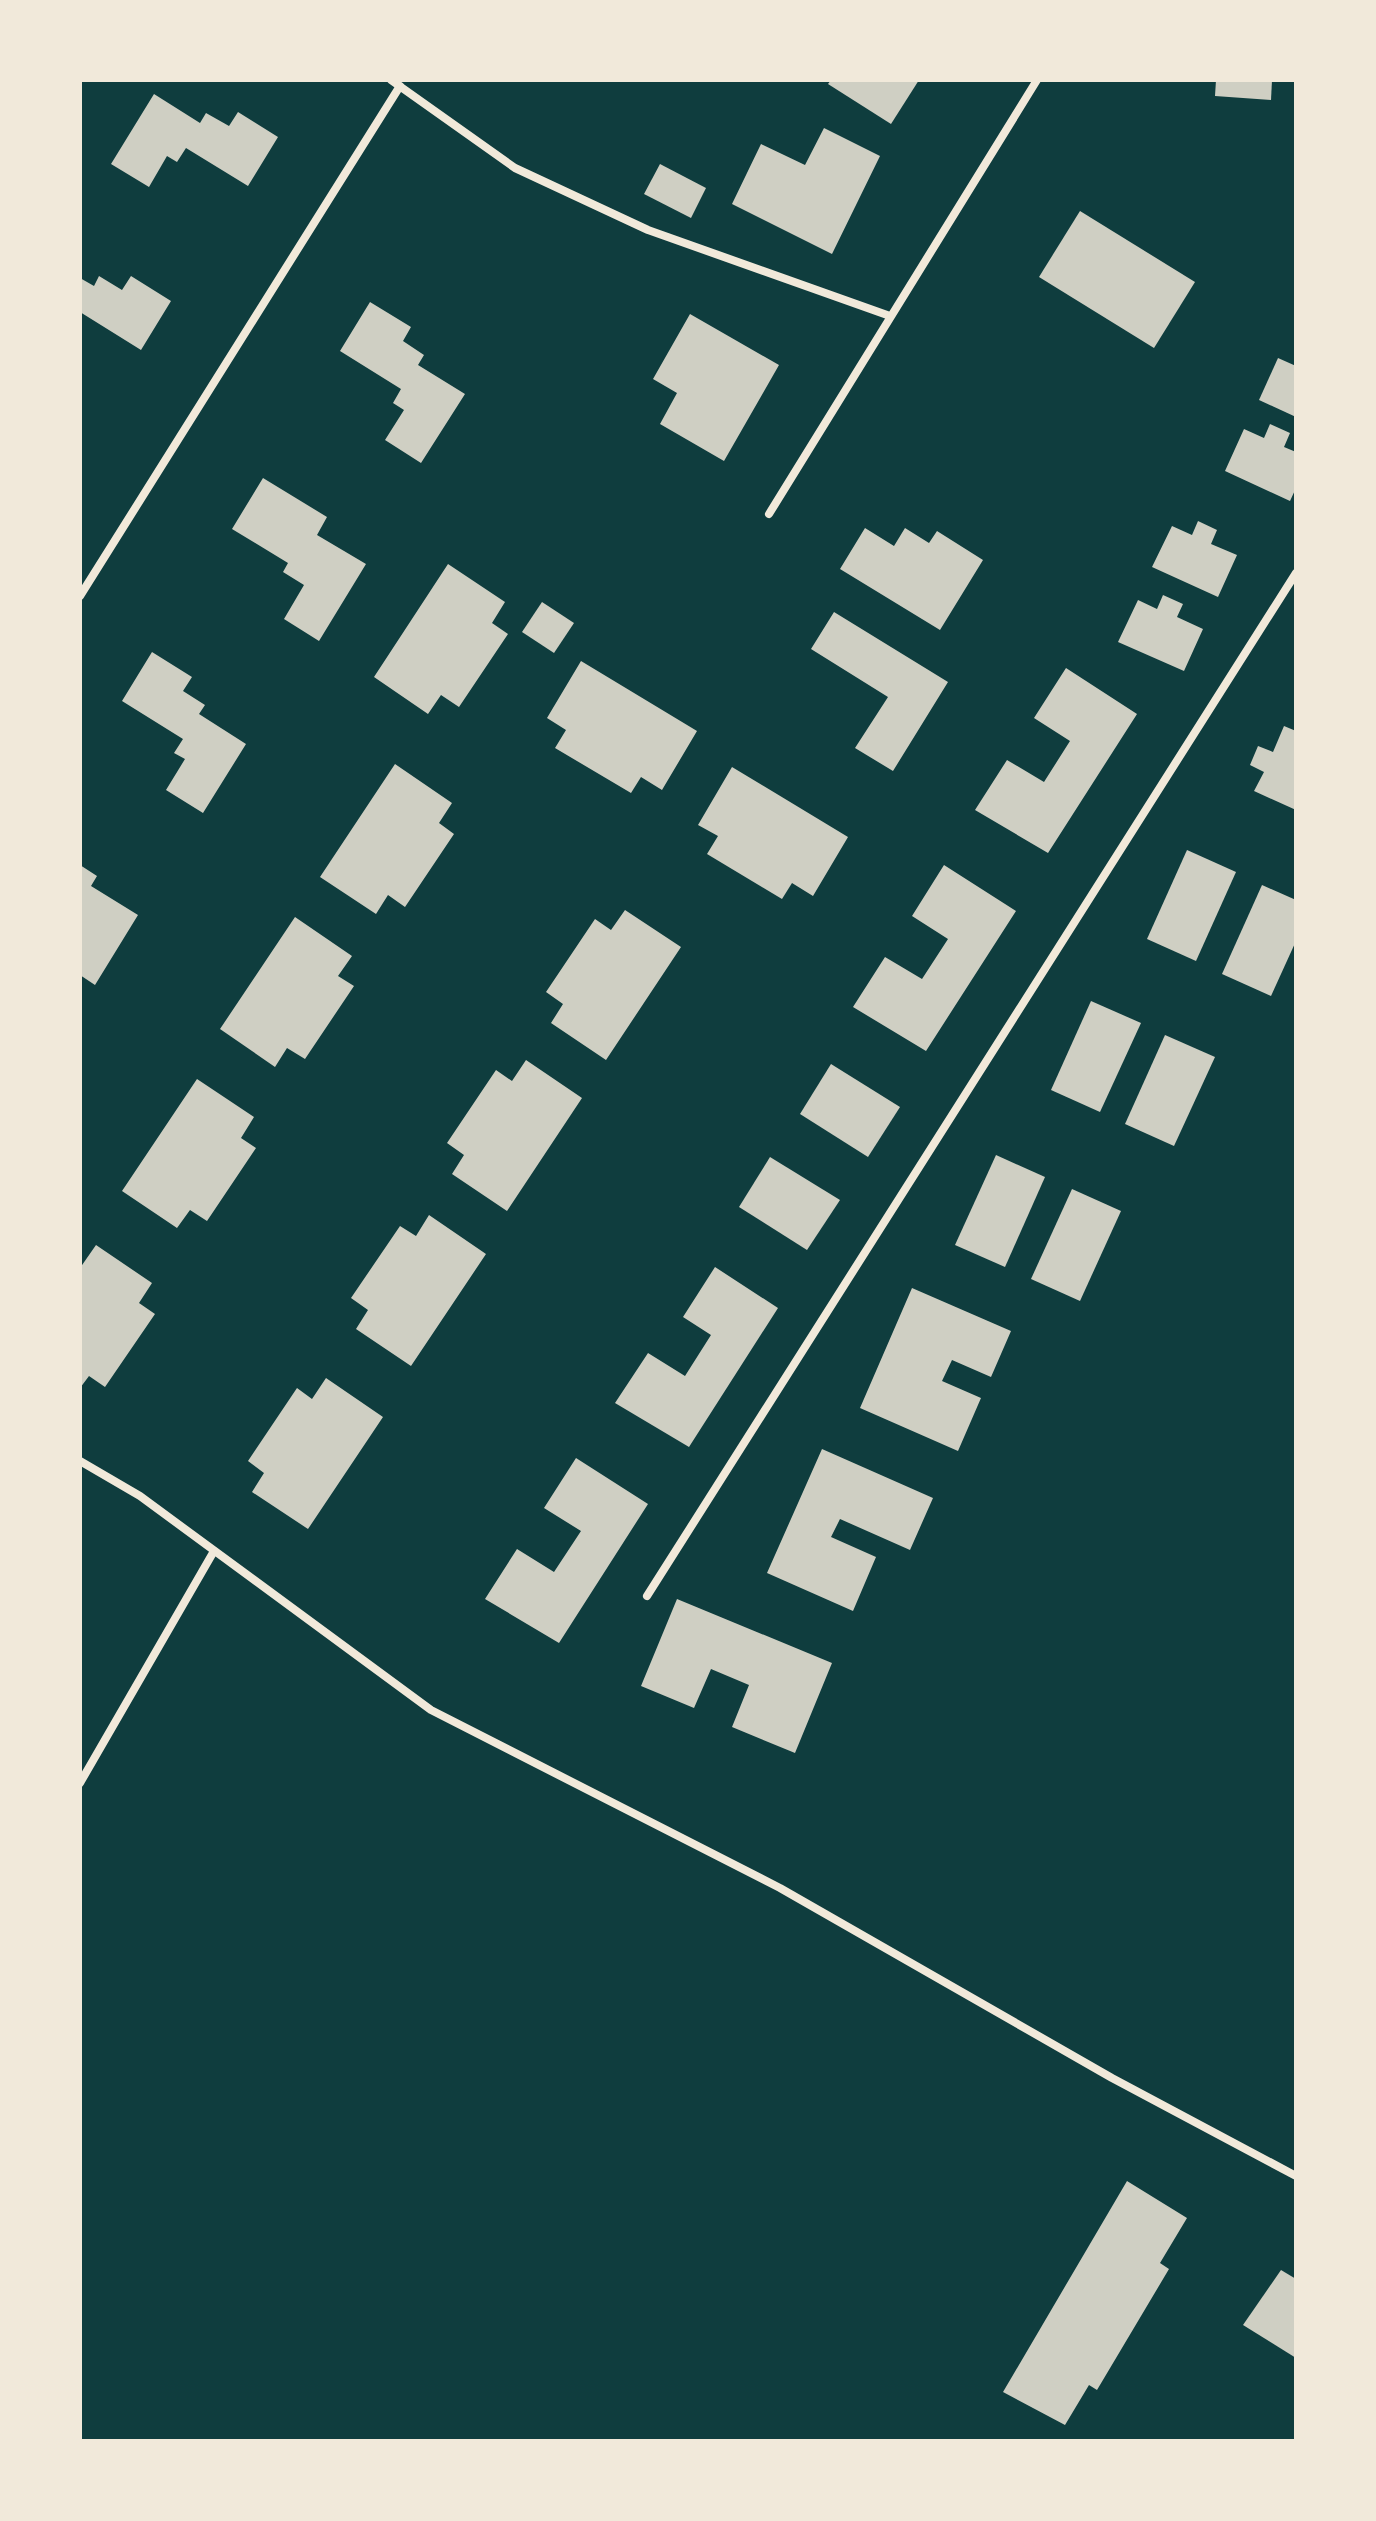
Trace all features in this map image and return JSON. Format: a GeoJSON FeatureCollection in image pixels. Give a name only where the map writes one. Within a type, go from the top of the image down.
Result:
{"type":"FeatureCollection","features":[{"type":"Feature","properties":{"kind":"street"},"geometry":{"type":"LineString","coordinates":[[391,80],[515,168],[648,230],[890,316]]}},
{"type":"Feature","properties":{"kind":"street"},"geometry":{"type":"LineString","coordinates":[[769,514],[1037,80]]}},
{"type":"Feature","properties":{"kind":"street"},"geometry":{"type":"LineString","coordinates":[[80,596],[400,86]]}},
{"type":"Feature","properties":{"kind":"street"},"geometry":{"type":"LineString","coordinates":[[647,1596],[1296,573]]}},
{"type":"Feature","properties":{"kind":"street"},"geometry":{"type":"LineString","coordinates":[[80,1461],[140,1496],[431,1710],[780,1888],[1088,2063],[1296,2176]]}},
{"type":"Feature","properties":{"kind":"street"},"geometry":{"type":"LineString","coordinates":[[80,1783],[214,1551]]}},
{"type":"Feature","properties":{"kind":"building"},"geometry":{"type":"Polygon","coordinates":[[[831,80],[919,80],[891,124],[828,84],[831,80]]]}},
{"type":"Feature","properties":{"kind":"building"},"geometry":{"type":"Polygon","coordinates":[[[1216,80],[1272,80],[1271,100],[1215,96],[1216,80]]]}},
{"type":"Feature","properties":{"kind":"building"},"geometry":{"type":"Polygon","coordinates":[[[154,94],[200,123],[206,113],[229,126],[238,112],[278,137],[248,186],[186,148],[177,162],[167,156],[149,187],[111,164],[154,94]]]}},
{"type":"Feature","properties":{"kind":"building"},"geometry":{"type":"Polygon","coordinates":[[[824,128],[880,156],[832,254],[732,204],[761,144],[805,165],[824,128]]]}},
{"type":"Feature","properties":{"kind":"building"},"geometry":{"type":"Polygon","coordinates":[[[660,164],[706,188],[691,218],[644,194],[660,164]]]}},
{"type":"Feature","properties":{"kind":"building"},"geometry":{"type":"Polygon","coordinates":[[[1080,211],[1195,282],[1154,348],[1039,277],[1080,211]]]}},
{"type":"Feature","properties":{"kind":"building"},"geometry":{"type":"Polygon","coordinates":[[[99,276],[122,290],[131,276],[171,301],[141,350],[80,312],[80,278],[94,286],[99,276]]]}},
{"type":"Feature","properties":{"kind":"building"},"geometry":{"type":"Polygon","coordinates":[[[370,302],[411,327],[403,341],[424,355],[418,365],[465,394],[421,463],[385,440],[404,410],[393,403],[401,389],[340,351],[370,302]]]}},
{"type":"Feature","properties":{"kind":"building"},"geometry":{"type":"Polygon","coordinates":[[[690,314],[779,365],[724,461],[660,424],[677,393],[653,379],[690,314]]]}},
{"type":"Feature","properties":{"kind":"building"},"geometry":{"type":"Polygon","coordinates":[[[1278,358],[1296,366],[1296,417],[1259,400],[1278,358]]]}},
{"type":"Feature","properties":{"kind":"building"},"geometry":{"type":"Polygon","coordinates":[[[1270,424],[1290,433],[1284,447],[1296,452],[1296,488],[1290,501],[1225,471],[1244,429],[1264,438],[1270,424]]]}},
{"type":"Feature","properties":{"kind":"building"},"geometry":{"type":"Polygon","coordinates":[[[263,478],[327,517],[317,535],[366,564],[319,641],[284,619],[304,585],[283,572],[288,563],[232,529],[263,478]]]}},
{"type":"Feature","properties":{"kind":"building"},"geometry":{"type":"Polygon","coordinates":[[[1198,521],[1217,530],[1211,544],[1237,555],[1218,597],[1152,567],[1172,526],[1192,535],[1198,521]]]}},
{"type":"Feature","properties":{"kind":"building"},"geometry":{"type":"Polygon","coordinates":[[[865,528],[894,546],[905,528],[929,543],[937,531],[983,560],[940,630],[840,569],[865,528]]]}},
{"type":"Feature","properties":{"kind":"building"},"geometry":{"type":"Polygon","coordinates":[[[448,564],[505,602],[492,623],[508,634],[459,707],[441,695],[428,714],[374,677],[448,564]]]}},
{"type":"Feature","properties":{"kind":"building"},"geometry":{"type":"Polygon","coordinates":[[[1163,595],[1183,604],[1177,617],[1203,629],[1184,671],[1118,642],[1138,600],[1157,609],[1163,595]]]}},
{"type":"Feature","properties":{"kind":"building"},"geometry":{"type":"Polygon","coordinates":[[[542,602],[574,623],[554,653],[522,632],[542,602]]]}},
{"type":"Feature","properties":{"kind":"building"},"geometry":{"type":"Polygon","coordinates":[[[834,612],[948,682],[893,771],[855,748],[888,697],[811,649],[834,612]]]}},
{"type":"Feature","properties":{"kind":"building"},"geometry":{"type":"Polygon","coordinates":[[[152,652],[192,677],[183,691],[205,705],[199,714],[246,744],[203,813],[166,790],[185,759],[174,753],[183,739],[122,701],[152,652]]]}},
{"type":"Feature","properties":{"kind":"building"},"geometry":{"type":"Polygon","coordinates":[[[581,661],[697,731],[662,790],[641,777],[631,793],[555,748],[566,730],[547,718],[581,661]]]}},
{"type":"Feature","properties":{"kind":"building"},"geometry":{"type":"Polygon","coordinates":[[[1066,668],[1137,714],[1048,853],[975,810],[1007,760],[1044,782],[1070,741],[1034,718],[1066,668]]]}},
{"type":"Feature","properties":{"kind":"building"},"geometry":{"type":"Polygon","coordinates":[[[1284,726],[1296,731],[1296,810],[1254,791],[1264,772],[1250,765],[1258,746],[1273,752],[1284,726]]]}},
{"type":"Feature","properties":{"kind":"building"},"geometry":{"type":"Polygon","coordinates":[[[395,764],[452,803],[439,823],[454,834],[405,907],[388,895],[376,914],[320,877],[395,764]]]}},
{"type":"Feature","properties":{"kind":"building"},"geometry":{"type":"Polygon","coordinates":[[[732,767],[848,837],[813,896],[792,883],[782,899],[707,854],[718,836],[698,825],[732,767]]]}},
{"type":"Feature","properties":{"kind":"building"},"geometry":{"type":"Polygon","coordinates":[[[1187,850],[1236,872],[1196,961],[1147,939],[1187,850]]]}},
{"type":"Feature","properties":{"kind":"building"},"geometry":{"type":"Polygon","coordinates":[[[80,865],[97,876],[91,886],[138,915],[95,985],[80,975],[80,865]]]}},
{"type":"Feature","properties":{"kind":"building"},"geometry":{"type":"Polygon","coordinates":[[[944,865],[1016,911],[926,1051],[853,1007],[885,957],[922,979],[948,939],[912,916],[944,865]]]}},
{"type":"Feature","properties":{"kind":"building"},"geometry":{"type":"Polygon","coordinates":[[[1262,885],[1296,900],[1296,941],[1271,996],[1222,974],[1262,885]]]}},
{"type":"Feature","properties":{"kind":"building"},"geometry":{"type":"Polygon","coordinates":[[[625,910],[681,947],[606,1060],[551,1023],[563,1004],[546,992],[595,919],[611,930],[625,910]]]}},
{"type":"Feature","properties":{"kind":"building"},"geometry":{"type":"Polygon","coordinates":[[[295,917],[352,956],[338,976],[354,986],[305,1059],[287,1048],[275,1067],[220,1029],[295,917]]]}},
{"type":"Feature","properties":{"kind":"building"},"geometry":{"type":"Polygon","coordinates":[[[1091,1001],[1141,1023],[1100,1112],[1051,1090],[1091,1001]]]}},
{"type":"Feature","properties":{"kind":"building"},"geometry":{"type":"Polygon","coordinates":[[[1165,1035],[1215,1057],[1174,1146],[1125,1124],[1165,1035]]]}},
{"type":"Feature","properties":{"kind":"building"},"geometry":{"type":"Polygon","coordinates":[[[526,1060],[582,1098],[507,1211],[452,1174],[464,1155],[447,1143],[496,1070],[512,1081],[526,1060]]]}},
{"type":"Feature","properties":{"kind":"building"},"geometry":{"type":"Polygon","coordinates":[[[831,1064],[900,1107],[868,1157],[800,1114],[831,1064]]]}},
{"type":"Feature","properties":{"kind":"building"},"geometry":{"type":"Polygon","coordinates":[[[197,1079],[254,1117],[241,1138],[256,1148],[207,1221],[190,1210],[177,1228],[122,1191],[197,1079]]]}},
{"type":"Feature","properties":{"kind":"building"},"geometry":{"type":"Polygon","coordinates":[[[996,1155],[1045,1177],[1005,1267],[955,1245],[996,1155]]]}},
{"type":"Feature","properties":{"kind":"building"},"geometry":{"type":"Polygon","coordinates":[[[770,1157],[840,1200],[807,1250],[739,1207],[770,1157]]]}},
{"type":"Feature","properties":{"kind":"building"},"geometry":{"type":"Polygon","coordinates":[[[1072,1189],[1121,1211],[1080,1301],[1031,1279],[1072,1189]]]}},
{"type":"Feature","properties":{"kind":"building"},"geometry":{"type":"Polygon","coordinates":[[[429,1215],[486,1254],[411,1366],[356,1329],[368,1310],[351,1298],[400,1226],[416,1236],[429,1215]]]}},
{"type":"Feature","properties":{"kind":"building"},"geometry":{"type":"Polygon","coordinates":[[[96,1245],[152,1283],[139,1303],[155,1314],[105,1387],[89,1376],[80,1388],[80,1268],[96,1245]]]}},
{"type":"Feature","properties":{"kind":"building"},"geometry":{"type":"Polygon","coordinates":[[[715,1267],[778,1308],[689,1447],[615,1403],[648,1353],[685,1376],[711,1335],[683,1317],[715,1267]]]}},
{"type":"Feature","properties":{"kind":"building"},"geometry":{"type":"Polygon","coordinates":[[[912,1288],[1011,1331],[991,1377],[952,1360],[942,1381],[981,1398],[958,1451],[860,1408],[912,1288]]]}},
{"type":"Feature","properties":{"kind":"building"},"geometry":{"type":"Polygon","coordinates":[[[326,1378],[383,1417],[308,1529],[252,1492],[264,1473],[248,1461],[297,1388],[312,1399],[326,1378]]]}},
{"type":"Feature","properties":{"kind":"building"},"geometry":{"type":"Polygon","coordinates":[[[822,1449],[933,1498],[910,1550],[840,1519],[831,1537],[876,1557],[853,1611],[767,1573],[822,1449]]]}},
{"type":"Feature","properties":{"kind":"building"},"geometry":{"type":"Polygon","coordinates":[[[576,1458],[648,1504],[559,1643],[485,1599],[517,1549],[554,1572],[581,1531],[544,1508],[576,1458]]]}},
{"type":"Feature","properties":{"kind":"building"},"geometry":{"type":"Polygon","coordinates":[[[677,1599],[832,1663],[795,1753],[732,1727],[749,1685],[711,1669],[694,1708],[641,1686],[677,1599]]]}},
{"type":"Feature","properties":{"kind":"building"},"geometry":{"type":"Polygon","coordinates":[[[1127,2181],[1187,2218],[1160,2263],[1169,2269],[1097,2390],[1089,2385],[1065,2425],[1003,2392],[1127,2181]]]}},
{"type":"Feature","properties":{"kind":"building"},"geometry":{"type":"Polygon","coordinates":[[[1281,2270],[1296,2279],[1296,2358],[1243,2325],[1281,2270]]]}}]}
